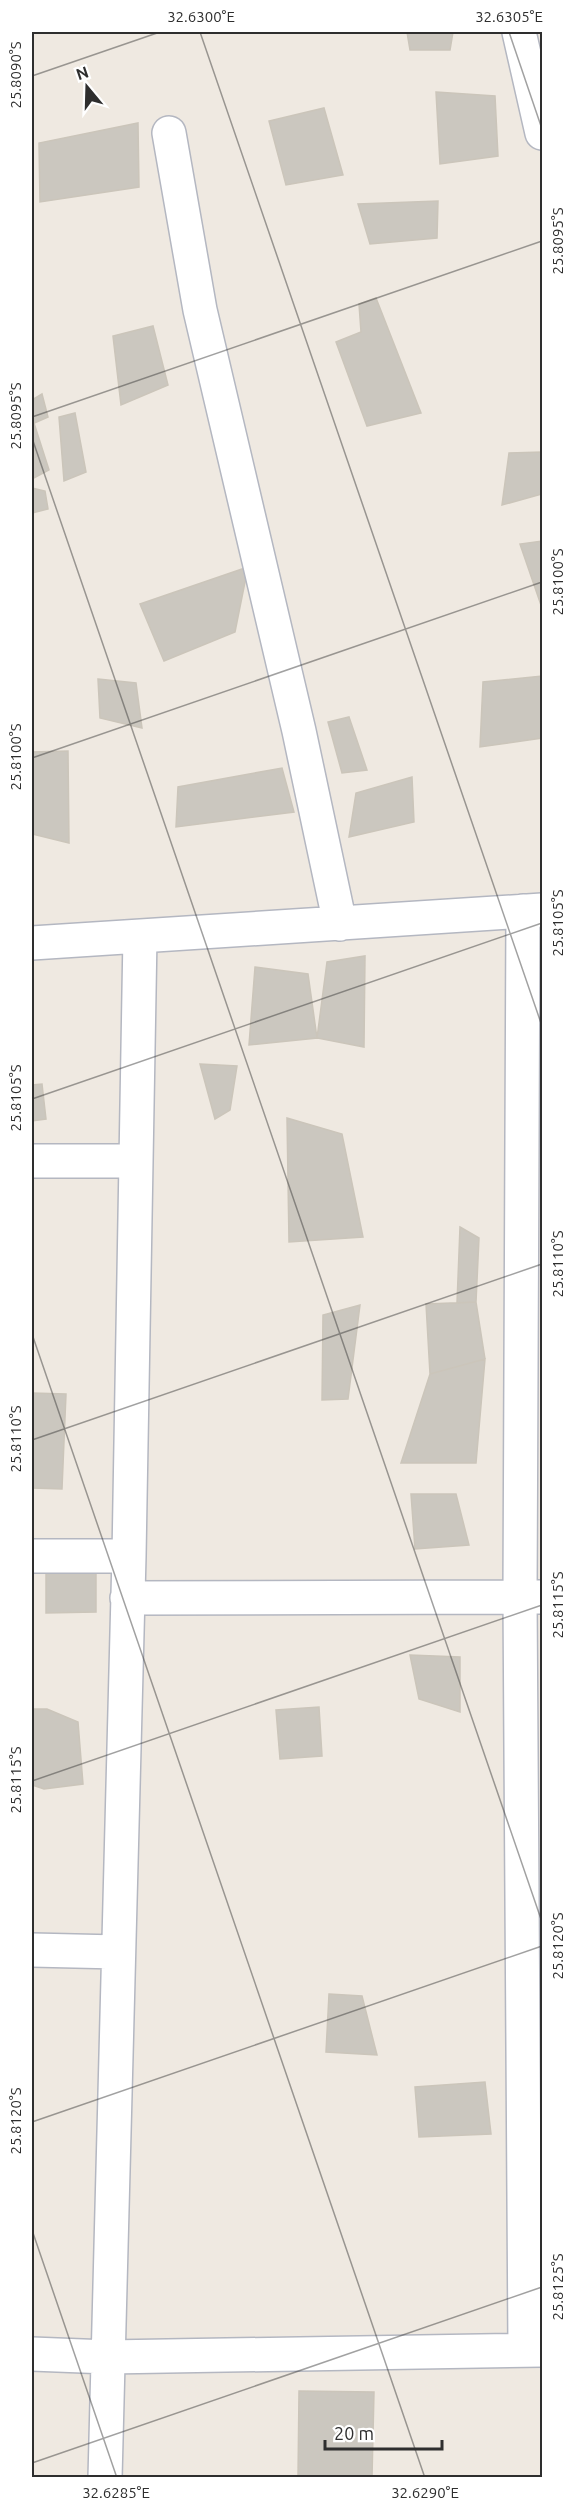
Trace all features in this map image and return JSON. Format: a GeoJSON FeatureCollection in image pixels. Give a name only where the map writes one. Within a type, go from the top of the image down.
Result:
{"type":"FeatureCollection","features":[{"type":"Feature","properties":{"kind":"street"},"geometry":{"type":"LineString","coordinates":[[519,32],[543,133]]}},
{"type":"Feature","properties":{"kind":"street"},"geometry":{"type":"LineString","coordinates":[[168,133],[200,310],[299,731],[340,924]]}},
{"type":"Feature","properties":{"kind":"street"},"geometry":{"type":"LineString","coordinates":[[32,943],[533,911],[531,1597],[534,2349],[108,2357],[32,2354]]}},
{"type":"Feature","properties":{"kind":"street"},"geometry":{"type":"LineString","coordinates":[[105,2478],[129,1556],[134,1161],[140,936]]}},
{"type":"Feature","properties":{"kind":"street"},"geometry":{"type":"LineString","coordinates":[[32,1161],[134,1161]]}},
{"type":"Feature","properties":{"kind":"street"},"geometry":{"type":"LineString","coordinates":[[32,1556],[129,1556]]}},
{"type":"Feature","properties":{"kind":"street"},"geometry":{"type":"LineString","coordinates":[[127,1599],[531,1597]]}},
{"type":"Feature","properties":{"kind":"street"},"geometry":{"type":"LineString","coordinates":[[32,1950],[118,1952]]}},
{"type":"Feature","properties":{"kind":"building"},"geometry":{"type":"Polygon","coordinates":[[[407,32],[453,32],[450,50],[410,50],[407,32]]]}},
{"type":"Feature","properties":{"kind":"building"},"geometry":{"type":"Polygon","coordinates":[[[436,92],[495,96],[498,156],[440,164],[436,92]]]}},
{"type":"Feature","properties":{"kind":"building"},"geometry":{"type":"Polygon","coordinates":[[[324,108],[343,175],[286,185],[269,121],[324,108]]]}},
{"type":"Feature","properties":{"kind":"building"},"geometry":{"type":"Polygon","coordinates":[[[138,123],[139,187],[40,202],[39,143],[138,123]]]}},
{"type":"Feature","properties":{"kind":"building"},"geometry":{"type":"Polygon","coordinates":[[[438,201],[437,238],[370,244],[358,204],[438,201]]]}},
{"type":"Feature","properties":{"kind":"building"},"geometry":{"type":"Polygon","coordinates":[[[376,298],[421,413],[367,426],[336,342],[361,332],[359,304],[376,298]]]}},
{"type":"Feature","properties":{"kind":"building"},"geometry":{"type":"Polygon","coordinates":[[[153,326],[168,385],[121,405],[113,336],[153,326]]]}},
{"type":"Feature","properties":{"kind":"building"},"geometry":{"type":"Polygon","coordinates":[[[42,394],[48,417],[32,424],[32,400],[42,394]]]}},
{"type":"Feature","properties":{"kind":"building"},"geometry":{"type":"Polygon","coordinates":[[[75,413],[86,472],[64,481],[59,417],[75,413]]]}},
{"type":"Feature","properties":{"kind":"building"},"geometry":{"type":"Polygon","coordinates":[[[34,423],[49,470],[32,479],[32,424],[34,423]]]}},
{"type":"Feature","properties":{"kind":"building"},"geometry":{"type":"Polygon","coordinates":[[[542,452],[542,494],[502,505],[509,453],[542,452]]]}},
{"type":"Feature","properties":{"kind":"building"},"geometry":{"type":"Polygon","coordinates":[[[32,488],[45,491],[48,509],[32,513],[32,488]]]}},
{"type":"Feature","properties":{"kind":"building"},"geometry":{"type":"Polygon","coordinates":[[[542,541],[542,608],[520,544],[542,541]]]}},
{"type":"Feature","properties":{"kind":"building"},"geometry":{"type":"Polygon","coordinates":[[[248,567],[235,632],[164,661],[140,604],[248,567]]]}},
{"type":"Feature","properties":{"kind":"building"},"geometry":{"type":"Polygon","coordinates":[[[542,676],[542,738],[480,747],[483,682],[542,676]]]}},
{"type":"Feature","properties":{"kind":"building"},"geometry":{"type":"Polygon","coordinates":[[[98,679],[136,683],[142,728],[100,718],[98,679]]]}},
{"type":"Feature","properties":{"kind":"building"},"geometry":{"type":"Polygon","coordinates":[[[349,717],[367,770],[342,773],[328,722],[349,717]]]}},
{"type":"Feature","properties":{"kind":"building"},"geometry":{"type":"Polygon","coordinates":[[[68,751],[69,843],[32,834],[32,752],[68,751]]]}},
{"type":"Feature","properties":{"kind":"building"},"geometry":{"type":"Polygon","coordinates":[[[282,768],[294,812],[176,827],[178,787],[282,768]]]}},
{"type":"Feature","properties":{"kind":"building"},"geometry":{"type":"Polygon","coordinates":[[[412,777],[414,822],[349,837],[356,793],[412,777]]]}},
{"type":"Feature","properties":{"kind":"building"},"geometry":{"type":"Polygon","coordinates":[[[365,956],[364,1047],[317,1038],[327,962],[365,956]]]}},
{"type":"Feature","properties":{"kind":"building"},"geometry":{"type":"Polygon","coordinates":[[[255,967],[308,974],[317,1038],[249,1045],[255,967]]]}},
{"type":"Feature","properties":{"kind":"building"},"geometry":{"type":"Polygon","coordinates":[[[200,1064],[237,1066],[230,1110],[215,1119],[200,1064]]]}},
{"type":"Feature","properties":{"kind":"building"},"geometry":{"type":"Polygon","coordinates":[[[42,1084],[46,1119],[32,1121],[32,1085],[42,1084]]]}},
{"type":"Feature","properties":{"kind":"building"},"geometry":{"type":"Polygon","coordinates":[[[287,1118],[342,1134],[363,1237],[289,1242],[287,1118]]]}},
{"type":"Feature","properties":{"kind":"building"},"geometry":{"type":"Polygon","coordinates":[[[460,1227],[479,1238],[476,1302],[457,1303],[460,1227]]]}},
{"type":"Feature","properties":{"kind":"building"},"geometry":{"type":"Polygon","coordinates":[[[476,1302],[485,1359],[430,1374],[426,1304],[476,1302]]]}},
{"type":"Feature","properties":{"kind":"building"},"geometry":{"type":"Polygon","coordinates":[[[360,1305],[348,1399],[322,1400],[323,1315],[360,1305]]]}},
{"type":"Feature","properties":{"kind":"building"},"geometry":{"type":"Polygon","coordinates":[[[485,1359],[476,1463],[401,1463],[430,1374],[485,1359]]]}},
{"type":"Feature","properties":{"kind":"building"},"geometry":{"type":"Polygon","coordinates":[[[32,1393],[66,1394],[62,1489],[32,1488],[32,1393]]]}},
{"type":"Feature","properties":{"kind":"building"},"geometry":{"type":"Polygon","coordinates":[[[411,1494],[456,1494],[469,1545],[415,1549],[411,1494]]]}},
{"type":"Feature","properties":{"kind":"building"},"geometry":{"type":"Polygon","coordinates":[[[46,1572],[96,1572],[96,1612],[46,1613],[46,1572]]]}},
{"type":"Feature","properties":{"kind":"building"},"geometry":{"type":"Polygon","coordinates":[[[410,1655],[460,1657],[460,1712],[419,1699],[410,1655]]]}},
{"type":"Feature","properties":{"kind":"building"},"geometry":{"type":"Polygon","coordinates":[[[319,1707],[322,1756],[280,1759],[276,1710],[319,1707]]]}},
{"type":"Feature","properties":{"kind":"building"},"geometry":{"type":"Polygon","coordinates":[[[32,1709],[47,1709],[78,1722],[83,1784],[44,1789],[32,1785],[32,1709]]]}},
{"type":"Feature","properties":{"kind":"building"},"geometry":{"type":"Polygon","coordinates":[[[329,1994],[362,1996],[377,2055],[326,2052],[329,1994]]]}},
{"type":"Feature","properties":{"kind":"building"},"geometry":{"type":"Polygon","coordinates":[[[485,2082],[491,2134],[419,2137],[415,2087],[485,2082]]]}},
{"type":"Feature","properties":{"kind":"building"},"geometry":{"type":"Polygon","coordinates":[[[299,2391],[374,2392],[372,2478],[298,2478],[299,2391]]]}}]}
